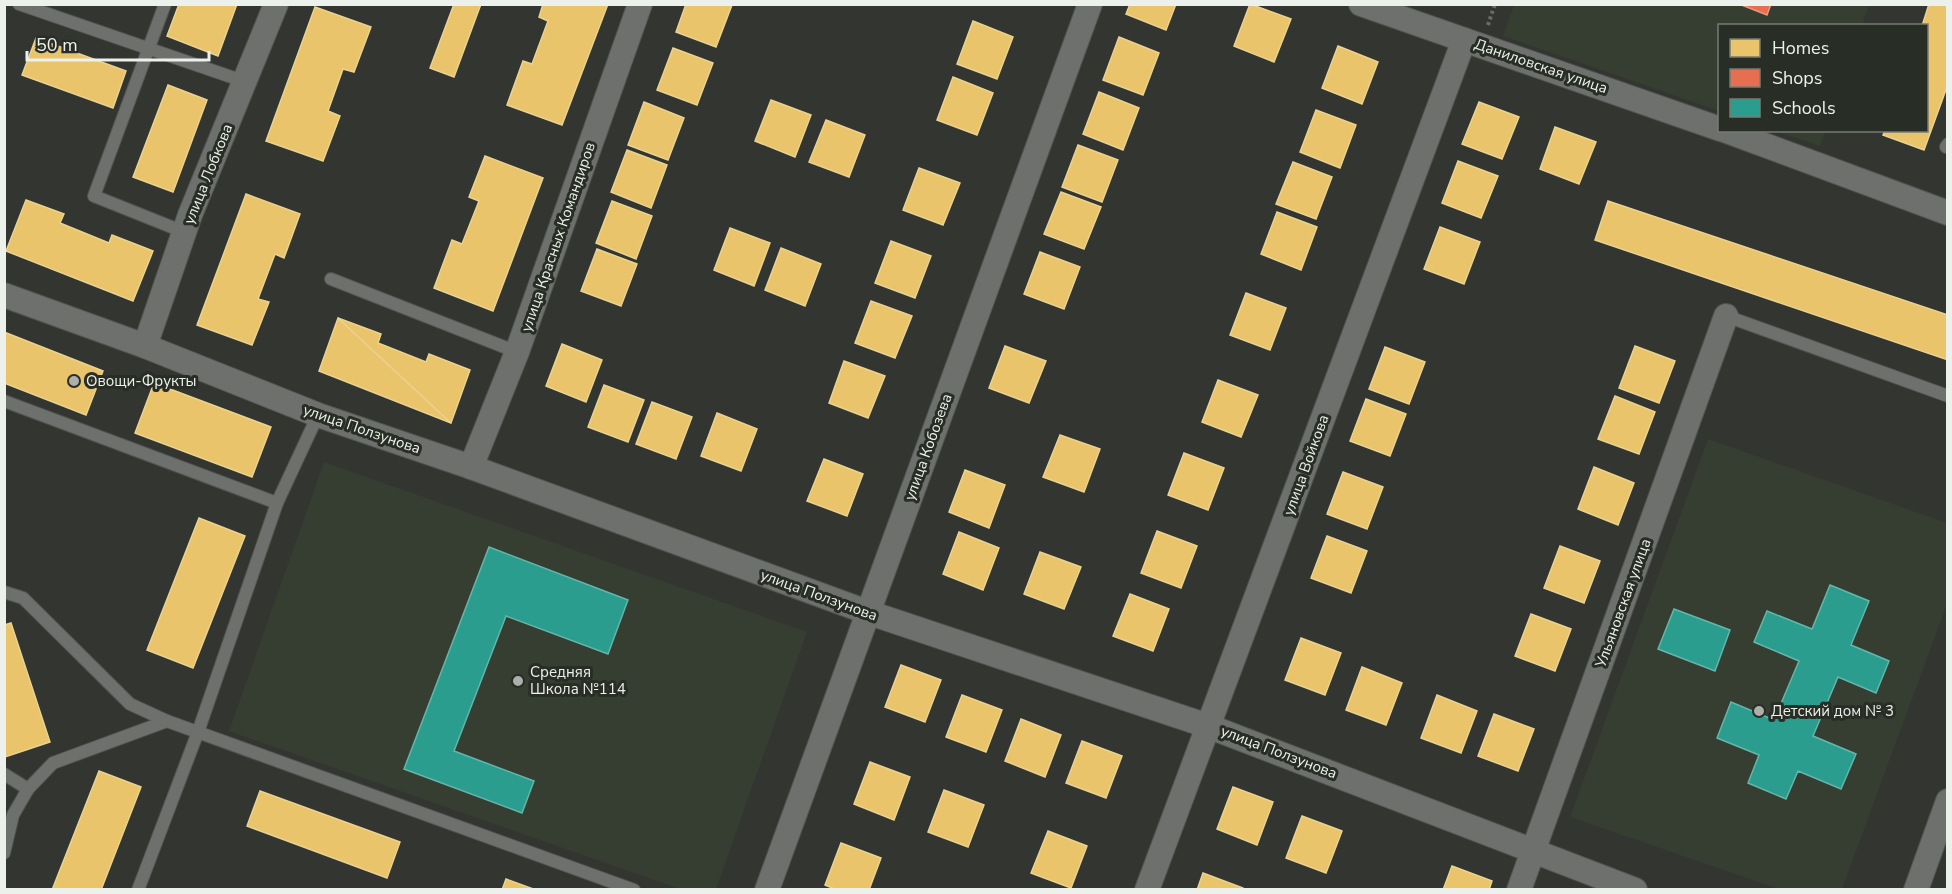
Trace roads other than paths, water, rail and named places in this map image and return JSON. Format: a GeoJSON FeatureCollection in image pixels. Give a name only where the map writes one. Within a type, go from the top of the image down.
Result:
{"type":"FeatureCollection","features":[{"type":"Feature","properties":{"kind":"street","name":"улица Лобкова"},"geometry":{"type":"LineString","coordinates":[[145,346],[184,232],[276,4]]}},
{"type":"Feature","properties":{"kind":"street","name":"улица Красных Командиров"},"geometry":{"type":"LineString","coordinates":[[471,467],[517,352],[640,4]]}},
{"type":"Feature","properties":{"kind":"street","name":"улица Кобозева"},"geometry":{"type":"LineString","coordinates":[[767,890],[1090,4]]}},
{"type":"Feature","properties":{"kind":"street","name":"Даниловская улица"},"geometry":{"type":"LineString","coordinates":[[1361,4],[1718,129]]}},
{"type":"Feature","properties":{"kind":"street","name":"улица Войкова"},"geometry":{"type":"LineString","coordinates":[[1147,890],[1464,40]]}},
{"type":"Feature","properties":{"kind":"street"},"geometry":{"type":"LineString","coordinates":[[1729,132],[1947,213]]}},
{"type":"Feature","properties":{"kind":"street","name":"улица Ползунова"},"geometry":{"type":"LineString","coordinates":[[4,294],[145,346],[318,415],[471,467],[867,612],[1208,726],[1635,890]]}},
{"type":"Feature","properties":{"kind":"street","name":"Ульяновская улица"},"geometry":{"type":"LineString","coordinates":[[1519,890],[1726,316]]}},
{"type":"Feature","properties":{"kind":"street"},"geometry":{"type":"LineString","coordinates":[[1916,890],[1947,801]]}},
{"type":"Feature","properties":{"kind":"lane"},"geometry":{"type":"LineString","coordinates":[[19,4],[246,82]]}},
{"type":"Feature","properties":{"kind":"lane"},"geometry":{"type":"LineString","coordinates":[[165,4],[94,196],[184,232]]}},
{"type":"Feature","properties":{"kind":"lane"},"geometry":{"type":"LineString","coordinates":[[331,279],[517,352]]}},
{"type":"Feature","properties":{"kind":"lane"},"geometry":{"type":"LineString","coordinates":[[1726,316],[1947,396]]}},
{"type":"Feature","properties":{"kind":"lane"},"geometry":{"type":"LineString","coordinates":[[4,401],[277,502]]}},
{"type":"Feature","properties":{"kind":"lane"},"geometry":{"type":"LineString","coordinates":[[138,890],[198,732],[277,502],[318,415]]}},
{"type":"Feature","properties":{"kind":"lane"},"geometry":{"type":"LineString","coordinates":[[4,592],[23,598],[130,704],[166,721],[634,890]]}},
{"type":"Feature","properties":{"kind":"lane"},"geometry":{"type":"LineString","coordinates":[[4,853],[13,815],[28,789],[53,764],[166,721]]}},
{"type":"Feature","properties":{"kind":"lane"},"geometry":{"type":"LineString","coordinates":[[4,774],[28,789]]}},
{"type":"Feature","properties":{"kind":"place","name":"Овощи-Фрукты"},"geometry":{"type":"Point","coordinates":[74,381]}},
{"type":"Feature","properties":{"kind":"place","name":"Средняя Школа №114"},"geometry":{"type":"Point","coordinates":[518,681]}},
{"type":"Feature","properties":{"kind":"place","name":"Детский дом № 3"},"geometry":{"type":"Point","coordinates":[1759,711]}}]}
